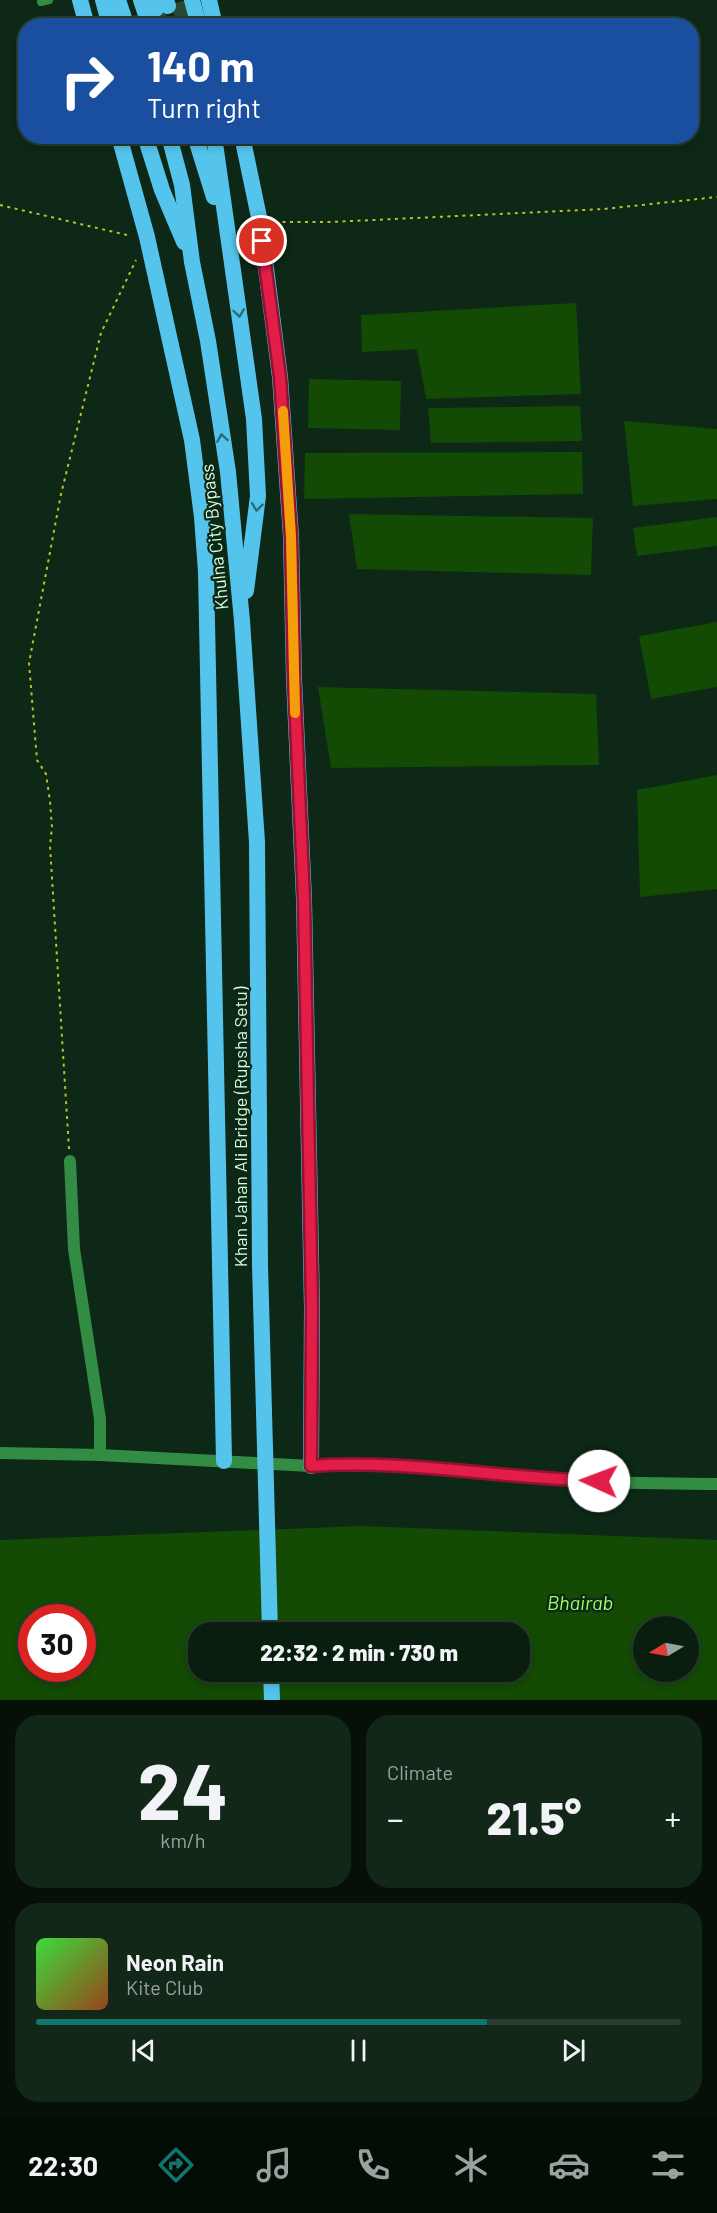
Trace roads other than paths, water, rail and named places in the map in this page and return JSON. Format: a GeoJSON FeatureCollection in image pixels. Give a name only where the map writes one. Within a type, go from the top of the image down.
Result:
{"type":"FeatureCollection","features":[{"type":"Feature","properties":{"kind":"highway"},"geometry":{"type":"LineString","coordinates":[[80,0],[85,18]]}},
{"type":"Feature","properties":{"kind":"highway"},"geometry":{"type":"LineString","coordinates":[[103,0],[152,7]]}},
{"type":"Feature","properties":{"kind":"highway"},"geometry":{"type":"LineString","coordinates":[[118,0],[152,7],[179,18]]}},
{"type":"Feature","properties":{"kind":"highway"},"geometry":{"type":"LineString","coordinates":[[209,0],[213,18]]}},
{"type":"Feature","properties":{"kind":"highway"},"geometry":{"type":"LineString","coordinates":[[121,144],[140,237],[192,440],[202,517],[206,596],[224,1461]]}},
{"type":"Feature","properties":{"kind":"highway","name":"Khulna City Bypass"},"geometry":{"type":"LineString","coordinates":[[148,144],[162,190],[192,262]]}},
{"type":"Feature","properties":{"kind":"highway","name":"Khulna City Bypass"},"geometry":{"type":"LineString","coordinates":[[160,144],[192,262],[208,341],[228,472],[242,621]]}},
{"type":"Feature","properties":{"kind":"highway","name":"Khulna City Bypass"},"geometry":{"type":"LineString","coordinates":[[171,144],[182,184],[192,262]]}},
{"type":"Feature","properties":{"kind":"highway","name":"Khulna City Bypass"},"geometry":{"type":"LineString","coordinates":[[180,144],[190,182],[192,262]]}},
{"type":"Feature","properties":{"kind":"highway","name":"Khulna City Bypass"},"geometry":{"type":"LineString","coordinates":[[197,144],[231,255]]}},
{"type":"Feature","properties":{"kind":"highway","name":"Khulna City Bypass"},"geometry":{"type":"LineString","coordinates":[[208,144],[231,255]]}},
{"type":"Feature","properties":{"kind":"highway","name":"Khulna City Bypass"},"geometry":{"type":"LineString","coordinates":[[215,144],[254,419],[258,496],[242,621]]}},
{"type":"Feature","properties":{"kind":"highway","name":"Khulna City Bypass"},"geometry":{"type":"LineString","coordinates":[[224,144],[231,255]]}},
{"type":"Feature","properties":{"kind":"highway"},"geometry":{"type":"LineString","coordinates":[[244,144],[260,222],[280,377],[291,537],[294,679],[304,910],[312,1308],[311,1466]]}},
{"type":"Feature","properties":{"kind":"highway","name":"Khan Jahan Ali Bridge (Rupsha Setu)"},"geometry":{"type":"LineString","coordinates":[[242,621],[257,842],[260,1265],[270,1622]]}},
{"type":"Feature","properties":{"kind":"highway"},"geometry":{"type":"LineString","coordinates":[[271,1682],[272,1700]]}},
{"type":"Feature","properties":{"kind":"street"},"geometry":{"type":"LineString","coordinates":[[70,1161],[74,1249],[100,1419],[100,1455]]}},
{"type":"Feature","properties":{"kind":"street"},"geometry":{"type":"LineString","coordinates":[[0,1453],[100,1455],[311,1466],[375,1465],[575,1481],[717,1484]]}},
{"type":"Feature","properties":{"kind":"water"},"geometry":{"type":"Polygon","coordinates":[[[576,303],[581,394],[426,399],[417,349],[362,352],[361,315],[576,303]]]}},
{"type":"Feature","properties":{"kind":"water"},"geometry":{"type":"Polygon","coordinates":[[[309,379],[401,381],[400,430],[308,428],[309,379]]]}},
{"type":"Feature","properties":{"kind":"water"},"geometry":{"type":"Polygon","coordinates":[[[580,406],[582,441],[431,443],[428,408],[580,406]]]}},
{"type":"Feature","properties":{"kind":"water"},"geometry":{"type":"Polygon","coordinates":[[[624,421],[717,429],[717,499],[633,506],[624,421]]]}},
{"type":"Feature","properties":{"kind":"water"},"geometry":{"type":"Polygon","coordinates":[[[582,452],[583,494],[304,499],[305,453],[582,452]]]}},
{"type":"Feature","properties":{"kind":"water"},"geometry":{"type":"Polygon","coordinates":[[[349,514],[593,518],[591,575],[357,569],[349,514]]]}},
{"type":"Feature","properties":{"kind":"water"},"geometry":{"type":"Polygon","coordinates":[[[717,517],[717,546],[637,556],[633,528],[717,517]]]}},
{"type":"Feature","properties":{"kind":"water"},"geometry":{"type":"Polygon","coordinates":[[[717,622],[717,687],[651,699],[639,636],[717,622]]]}},
{"type":"Feature","properties":{"kind":"water"},"geometry":{"type":"Polygon","coordinates":[[[318,687],[596,694],[599,765],[331,768],[318,687]]]}},
{"type":"Feature","properties":{"kind":"water"},"geometry":{"type":"Polygon","coordinates":[[[717,775],[717,889],[640,897],[637,790],[717,775]]]}},
{"type":"Feature","properties":{"kind":"water","name":"Bhairab"},"geometry":{"type":"Polygon","coordinates":[[[361,1526],[717,1540],[717,1700],[0,1700],[0,1540],[361,1526]]]}},
{"type":"Feature","properties":{"kind":"tunnel"},"geometry":{"type":"LineString","coordinates":[[179,2],[183,18]]}},
{"type":"Feature","properties":{"kind":"tunnel"},"geometry":{"type":"LineString","coordinates":[[156,9],[159,18]]}}]}
